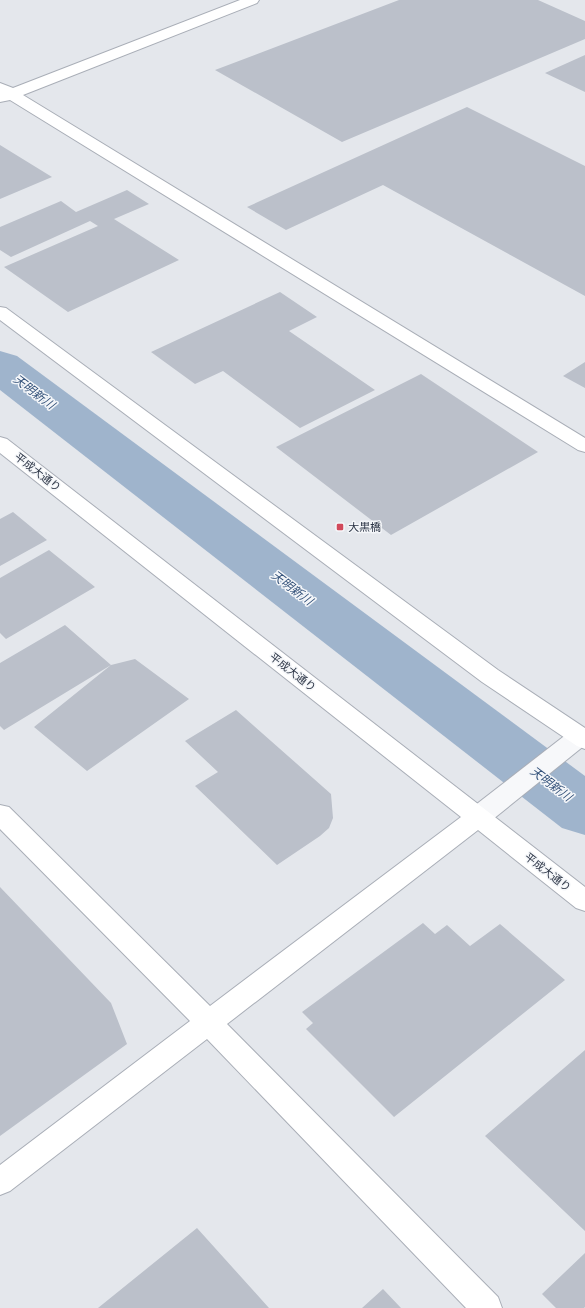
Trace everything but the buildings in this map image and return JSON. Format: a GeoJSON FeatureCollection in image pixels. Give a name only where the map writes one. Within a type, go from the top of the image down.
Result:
{"type":"FeatureCollection","features":[{"type":"Feature","properties":{"kind":"street"},"geometry":{"type":"LineString","coordinates":[[4,94],[249,0]]}},
{"type":"Feature","properties":{"kind":"street"},"geometry":{"type":"LineString","coordinates":[[4,94],[585,446]]}},
{"type":"Feature","properties":{"kind":"street"},"geometry":{"type":"LineString","coordinates":[[0,312],[490,676],[583,736],[0,1182]]}},
{"type":"Feature","properties":{"kind":"street","name":"平成大通り"},"geometry":{"type":"LineString","coordinates":[[0,443],[485,811],[585,901]]}},
{"type":"Feature","properties":{"kind":"street"},"geometry":{"type":"LineString","coordinates":[[0,814],[208,1022],[487,1308]]}},
{"type":"Feature","properties":{"kind":"waterway","name":"天明新川"},"geometry":{"type":"LineString","coordinates":[[0,366],[585,810]]}},
{"type":"Feature","properties":{"kind":"place","name":"大黒橋"},"geometry":{"type":"Point","coordinates":[340,527]}}]}
